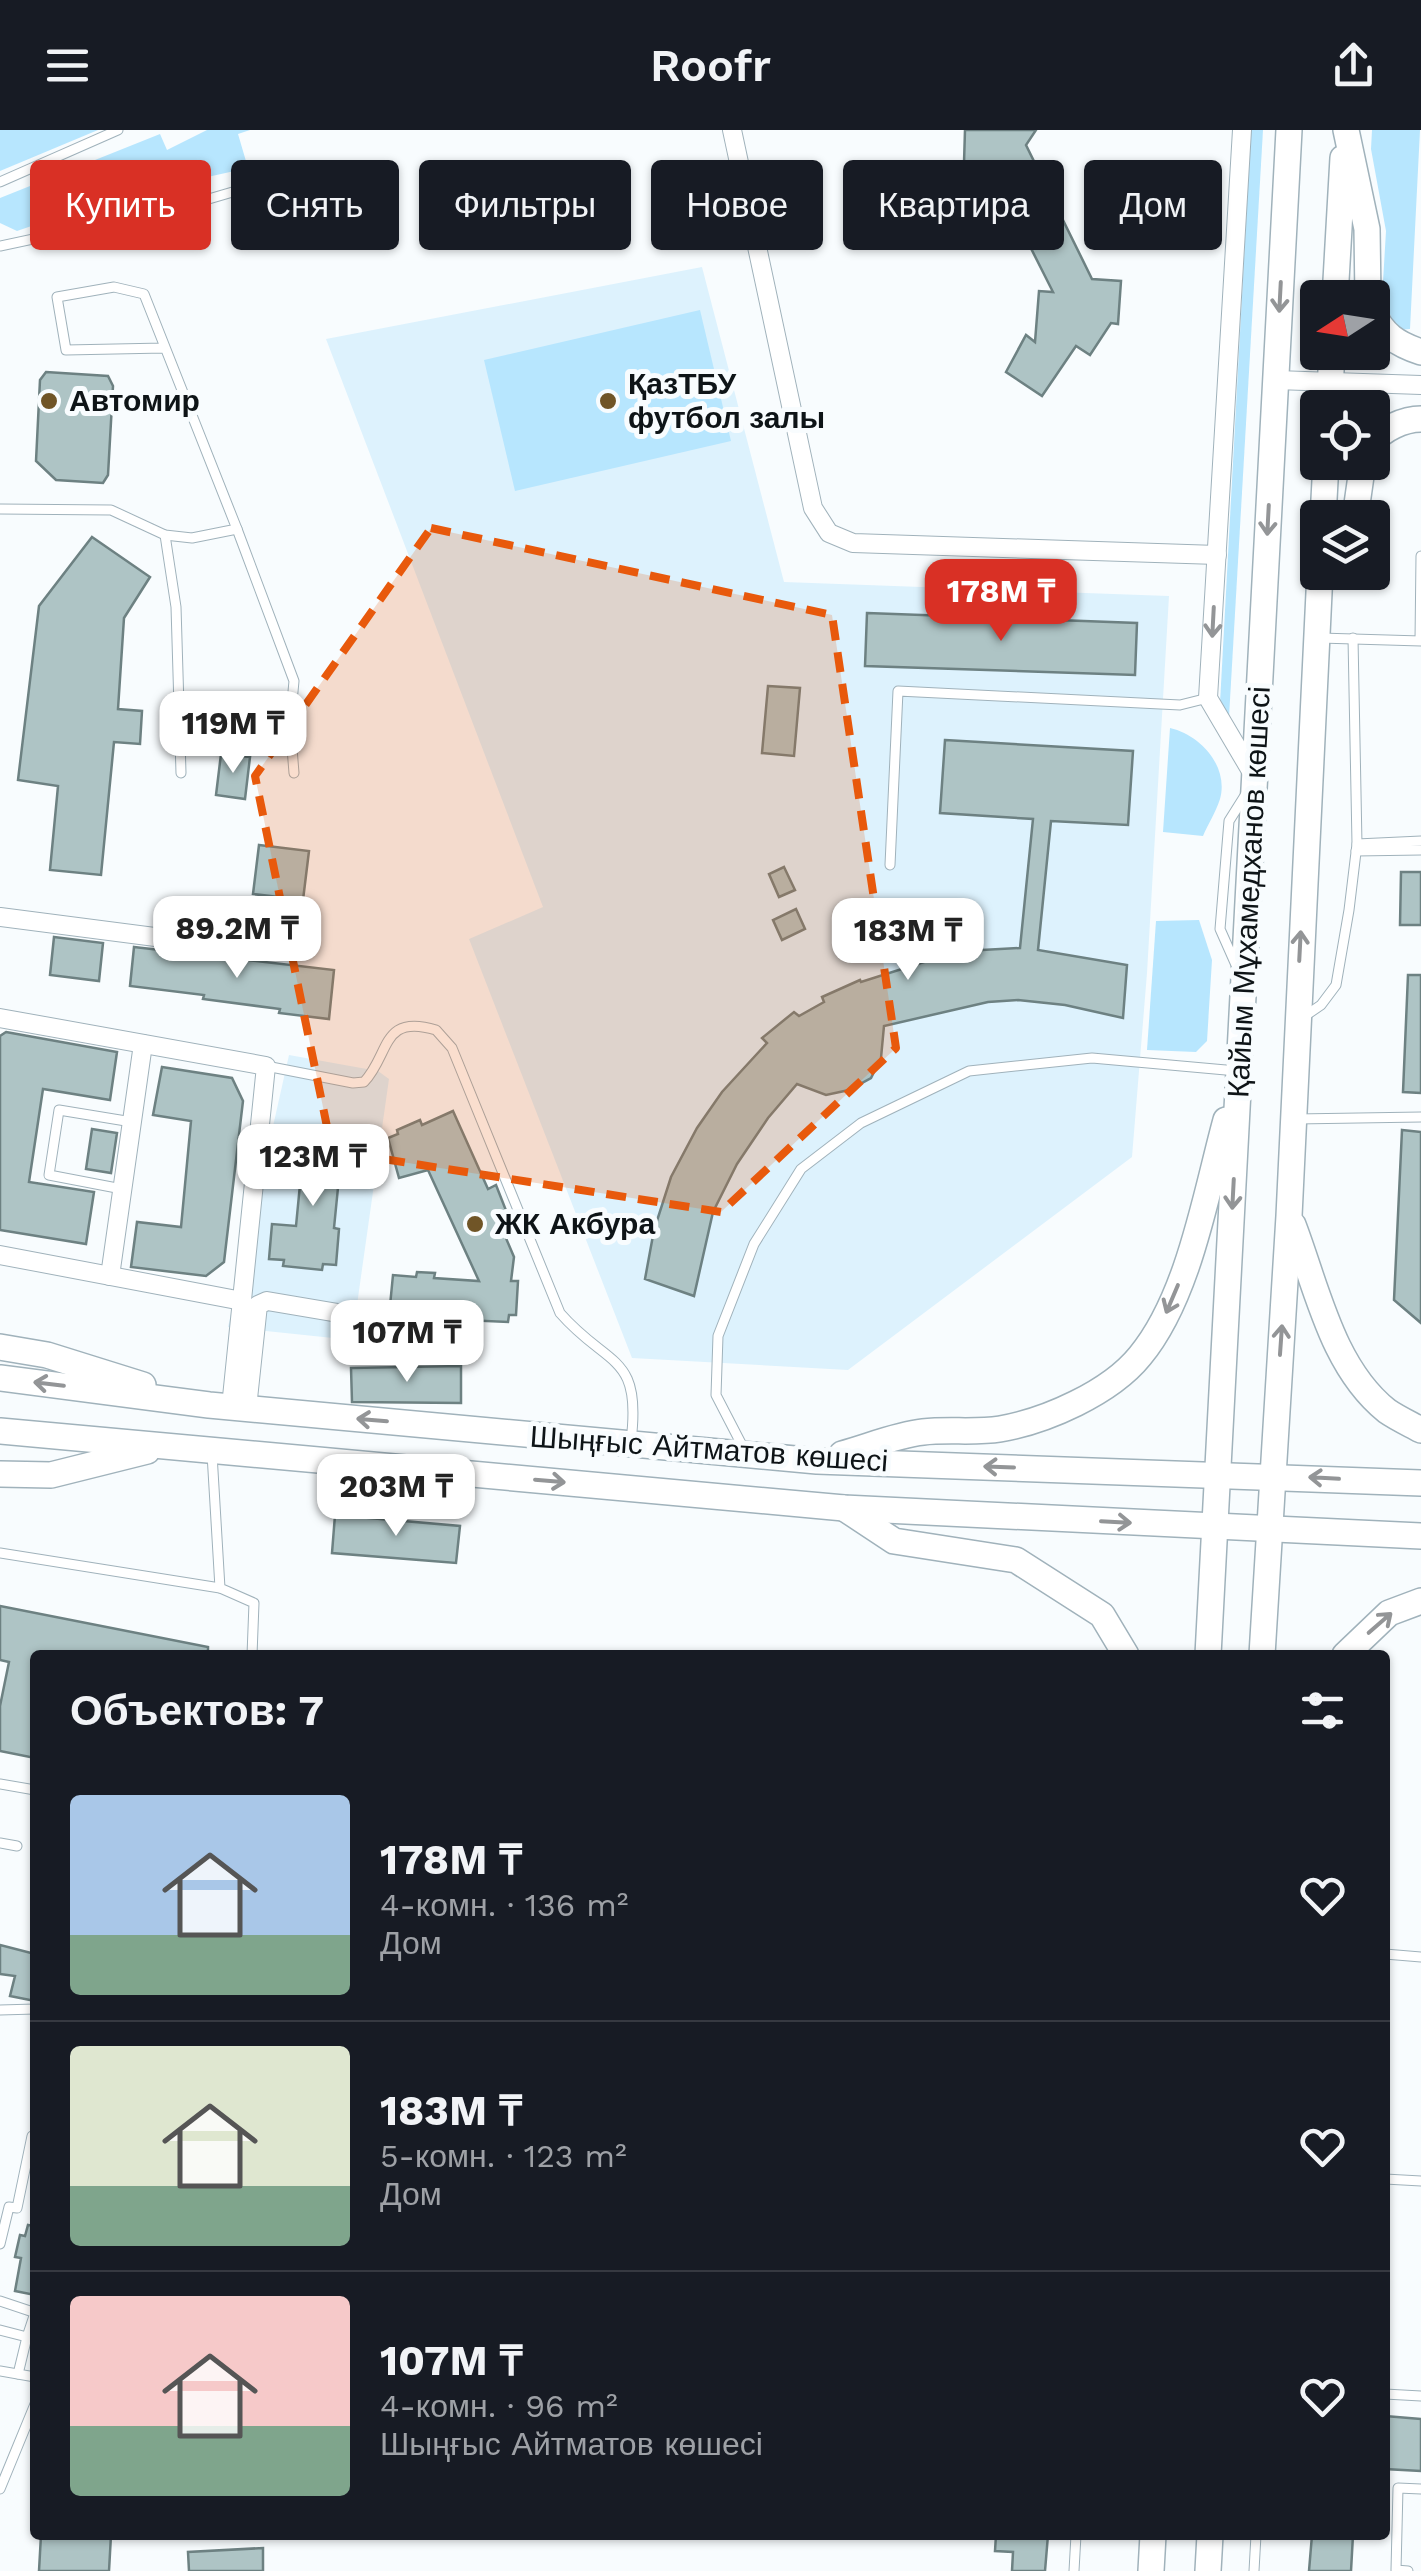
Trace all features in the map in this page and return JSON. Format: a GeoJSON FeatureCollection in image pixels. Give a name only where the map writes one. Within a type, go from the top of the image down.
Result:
{"type":"FeatureCollection","features":[{"type":"Feature","properties":{"kind":"main road","name":"Қайым Мұхамедханов көшесі"},"geometry":{"type":"LineString","coordinates":[[1208,1650],[1289,130]]}},
{"type":"Feature","properties":{"kind":"main road"},"geometry":{"type":"LineString","coordinates":[[1336,280],[1345,130]]}},
{"type":"Feature","properties":{"kind":"main road"},"geometry":{"type":"LineString","coordinates":[[1345,130],[1366,229],[1367,280]]}},
{"type":"Feature","properties":{"kind":"main road"},"geometry":{"type":"LineString","coordinates":[[1390,337],[1421,352]]}},
{"type":"Feature","properties":{"kind":"main road"},"geometry":{"type":"LineString","coordinates":[[1390,428],[1421,419]]}},
{"type":"Feature","properties":{"kind":"main road","name":"Қайым Мұхамедханов көшесі"},"geometry":{"type":"LineString","coordinates":[[1262,1650],[1289,1216],[1319,590]]}},
{"type":"Feature","properties":{"kind":"main road"},"geometry":{"type":"LineString","coordinates":[[1317,638],[1332,590]]}},
{"type":"Feature","properties":{"kind":"main road"},"geometry":{"type":"LineString","coordinates":[[817,1460],[922,1432],[1000,1429],[1070,1408],[1140,1356],[1172,1304],[1239,1072]]}},
{"type":"Feature","properties":{"kind":"main road"},"geometry":{"type":"LineString","coordinates":[[1289,1216],[1334,1340],[1368,1391],[1388,1412],[1421,1430]]}},
{"type":"Feature","properties":{"kind":"main road"},"geometry":{"type":"LineString","coordinates":[[0,1347],[47,1356],[229,1407]]}},
{"type":"Feature","properties":{"kind":"main road","name":"Шыңғыс Айтматов көшесі"},"geometry":{"type":"LineString","coordinates":[[0,1378],[229,1407],[817,1460],[1421,1483]]}},
{"type":"Feature","properties":{"kind":"main road","name":"Шыңғыс Айтматов көшесі"},"geometry":{"type":"LineString","coordinates":[[0,1430],[844,1508],[1421,1536]]}},
{"type":"Feature","properties":{"kind":"main road"},"geometry":{"type":"LineString","coordinates":[[0,1474],[51,1475],[166,1446]]}},
{"type":"Feature","properties":{"kind":"main road"},"geometry":{"type":"LineString","coordinates":[[844,1508],[894,1540],[1016,1560],[1102,1615],[1123,1650]]}},
{"type":"Feature","properties":{"kind":"main road"},"geometry":{"type":"LineString","coordinates":[[1349,1650],[1389,1612],[1421,1601]]}},
{"type":"Feature","properties":{"kind":"main road"},"geometry":{"type":"LineString","coordinates":[[1151,2571],[1153,2540]]}},
{"type":"Feature","properties":{"kind":"main road"},"geometry":{"type":"LineString","coordinates":[[1208,2571],[1210,2540]]}},
{"type":"Feature","properties":{"kind":"street"},"geometry":{"type":"LineString","coordinates":[[732,130],[813,508],[829,532],[853,543],[1217,555]]}},
{"type":"Feature","properties":{"kind":"street"},"geometry":{"type":"LineString","coordinates":[[1242,130],[1208,698],[1255,779]]}},
{"type":"Feature","properties":{"kind":"street"},"geometry":{"type":"LineString","coordinates":[[1276,380],[1312,390]]}},
{"type":"Feature","properties":{"kind":"street"},"geometry":{"type":"LineString","coordinates":[[1376,390],[1421,385]]}},
{"type":"Feature","properties":{"kind":"street"},"geometry":{"type":"LineString","coordinates":[[0,916],[256,950]]}},
{"type":"Feature","properties":{"kind":"street"},"geometry":{"type":"LineString","coordinates":[[0,1018],[266,1066],[229,1407]]}},
{"type":"Feature","properties":{"kind":"street"},"geometry":{"type":"LineString","coordinates":[[110,1276],[144,1044]]}},
{"type":"Feature","properties":{"kind":"street"},"geometry":{"type":"LineString","coordinates":[[0,1254],[242,1302]]}},
{"type":"Feature","properties":{"kind":"street"},"geometry":{"type":"LineString","coordinates":[[229,1407],[258,1305],[267,1301],[338,1313]]}},
{"type":"Feature","properties":{"kind":"lane"},"geometry":{"type":"LineString","coordinates":[[0,182],[118,130]]}},
{"type":"Feature","properties":{"kind":"lane"},"geometry":{"type":"LineString","coordinates":[[0,246],[231,193]]}},
{"type":"Feature","properties":{"kind":"lane"},"geometry":{"type":"LineString","coordinates":[[164,348],[66,350],[58,296],[114,287],[144,294],[294,681],[290,724],[294,773]]}},
{"type":"Feature","properties":{"kind":"lane"},"geometry":{"type":"LineString","coordinates":[[0,509],[111,510],[165,535],[192,538],[236,529]]}},
{"type":"Feature","properties":{"kind":"lane"},"geometry":{"type":"LineString","coordinates":[[165,535],[176,607],[181,773]]}},
{"type":"Feature","properties":{"kind":"lane"},"geometry":{"type":"LineString","coordinates":[[1317,638],[1420,640],[1421,556]]}},
{"type":"Feature","properties":{"kind":"lane"},"geometry":{"type":"LineString","coordinates":[[1296,1022],[1321,1005],[1336,985],[1356,847],[1353,638]]}},
{"type":"Feature","properties":{"kind":"lane"},"geometry":{"type":"LineString","coordinates":[[890,865],[898,692],[1180,705],[1208,698]]}},
{"type":"Feature","properties":{"kind":"lane"},"geometry":{"type":"LineString","coordinates":[[1356,847],[1421,841]]}},
{"type":"Feature","properties":{"kind":"lane"},"geometry":{"type":"LineString","coordinates":[[1356,847],[1421,850]]}},
{"type":"Feature","properties":{"kind":"lane"},"geometry":{"type":"LineString","coordinates":[[266,1066],[364,1082],[387,1038],[405,1027],[436,1030],[452,1048],[560,1313],[627,1376],[635,1396],[631,1444]]}},
{"type":"Feature","properties":{"kind":"lane"},"geometry":{"type":"LineString","coordinates":[[746,1453],[716,1395],[718,1336],[754,1244],[801,1169],[846,1134],[969,1071],[1092,1058],[1239,1072]]}},
{"type":"Feature","properties":{"kind":"lane"},"geometry":{"type":"LineString","coordinates":[[122,1189],[49,1175],[59,1110],[132,1122]]}},
{"type":"Feature","properties":{"kind":"lane"},"geometry":{"type":"LineString","coordinates":[[1293,1119],[1421,1117]]}},
{"type":"Feature","properties":{"kind":"lane"},"geometry":{"type":"LineString","coordinates":[[212,1451],[220,1588]]}},
{"type":"Feature","properties":{"kind":"lane"},"geometry":{"type":"LineString","coordinates":[[0,1553],[220,1588],[254,1603],[252,1650]]}},
{"type":"Feature","properties":{"kind":"lane"},"geometry":{"type":"LineString","coordinates":[[0,1784],[30,1789]]}},
{"type":"Feature","properties":{"kind":"lane"},"geometry":{"type":"LineString","coordinates":[[0,1843],[18,1846]]}},
{"type":"Feature","properties":{"kind":"lane"},"geometry":{"type":"LineString","coordinates":[[1390,1954],[1421,1956]]}},
{"type":"Feature","properties":{"kind":"lane"},"geometry":{"type":"LineString","coordinates":[[0,2010],[30,2009]]}},
{"type":"Feature","properties":{"kind":"lane"},"geometry":{"type":"LineString","coordinates":[[0,2244],[9,2207],[17,2208],[30,2146]]}},
{"type":"Feature","properties":{"kind":"lane"},"geometry":{"type":"LineString","coordinates":[[1390,2179],[1421,2181]]}},
{"type":"Feature","properties":{"kind":"lane"},"geometry":{"type":"LineString","coordinates":[[0,2301],[30,2311]]}},
{"type":"Feature","properties":{"kind":"lane"},"geometry":{"type":"LineString","coordinates":[[18,2374],[30,2326]]}},
{"type":"Feature","properties":{"kind":"lane"},"geometry":{"type":"LineString","coordinates":[[0,2330],[27,2337]]}},
{"type":"Feature","properties":{"kind":"lane"},"geometry":{"type":"LineString","coordinates":[[0,2370],[30,2376]]}},
{"type":"Feature","properties":{"kind":"lane"},"geometry":{"type":"LineString","coordinates":[[1390,2394],[1421,2396]]}},
{"type":"Feature","properties":{"kind":"lane"},"geometry":{"type":"LineString","coordinates":[[0,2489],[30,2416]]}},
{"type":"Feature","properties":{"kind":"lane"},"geometry":{"type":"LineString","coordinates":[[1408,2571],[1396,2570],[1398,2488],[1421,2489]]}},
{"type":"Feature","properties":{"kind":"lane"},"geometry":{"type":"LineString","coordinates":[[1074,2571],[1076,2540]]}},
{"type":"Feature","properties":{"kind":"lane"},"geometry":{"type":"LineString","coordinates":[[1254,2571],[1256,2540]]}},
{"type":"Feature","properties":{"kind":"highlighted area"},"geometry":{"type":"Polygon","coordinates":[[[431,528],[832,615],[896,1048],[721,1212],[332,1151],[255,776],[431,528]]]}},
{"type":"Feature","properties":{"kind":"shaded area"},"geometry":{"type":"Polygon","coordinates":[[[0,130],[98,130],[0,171],[0,130]]]}},
{"type":"Feature","properties":{"kind":"shaded area"},"geometry":{"type":"Polygon","coordinates":[[[207,130],[250,130],[238,134],[246,160],[231,160],[231,172],[211,176],[211,160],[95,160],[160,134],[167,150],[207,130]]]}},
{"type":"Feature","properties":{"kind":"shaded area"},"geometry":{"type":"Polygon","coordinates":[[[1251,130],[1263,130],[1229,717],[1220,703],[1251,130]]]}},
{"type":"Feature","properties":{"kind":"shaded area"},"geometry":{"type":"Polygon","coordinates":[[[1372,130],[1420,130],[1410,329],[1398,330],[1390,314],[1390,280],[1383,280],[1386,231],[1371,149],[1372,130]]]}},
{"type":"Feature","properties":{"kind":"shaded area"},"geometry":{"type":"Polygon","coordinates":[[[30,186],[30,227],[17,231],[0,223],[0,198],[30,186]]]}},
{"type":"Feature","properties":{"kind":"shaded area"},"geometry":{"type":"Polygon","coordinates":[[[702,267],[784,582],[1169,596],[1132,1157],[848,1370],[632,1358],[469,939],[543,907],[326,339],[702,267]]]}},
{"type":"Feature","properties":{"kind":"shaded area","name":"ҚазТБУ футбол залы"},"geometry":{"type":"Polygon","coordinates":[[[700,310],[731,441],[515,491],[484,360],[700,310]]]}},
{"type":"Feature","properties":{"kind":"shaded area"},"geometry":{"type":"Polygon","coordinates":[[[1170,728],[1202,745],[1220,775],[1220,799],[1203,836],[1163,832],[1170,728]]]}},
{"type":"Feature","properties":{"kind":"shaded area"},"geometry":{"type":"Polygon","coordinates":[[[1199,920],[1212,960],[1207,1041],[1196,1052],[1147,1050],[1156,921],[1199,920]]]}},
{"type":"Feature","properties":{"kind":"shaded area"},"geometry":{"type":"Polygon","coordinates":[[[289,1055],[378,1071],[389,1079],[352,1340],[228,1327],[289,1055]]]}},
{"type":"Feature","properties":{"kind":"building"},"geometry":{"type":"Polygon","coordinates":[[[965,130],[1036,130],[1026,145],[1033,160],[964,160],[965,130]]]}},
{"type":"Feature","properties":{"kind":"building"},"geometry":{"type":"Polygon","coordinates":[[[1064,222],[1092,279],[1121,281],[1118,324],[1111,323],[1090,355],[1076,346],[1042,396],[1006,372],[1026,335],[1035,342],[1039,291],[1053,292],[1032,250],[1064,250],[1064,222]]]}},
{"type":"Feature","properties":{"kind":"building"},"geometry":{"type":"Polygon","coordinates":[[[46,372],[108,376],[113,386],[108,475],[103,483],[56,480],[36,461],[40,380],[46,372]]]}},
{"type":"Feature","properties":{"kind":"building"},"geometry":{"type":"Polygon","coordinates":[[[92,537],[150,577],[124,618],[118,709],[142,711],[140,744],[114,742],[101,875],[50,870],[58,786],[18,780],[39,606],[92,537]]]}},
{"type":"Feature","properties":{"kind":"building"},"geometry":{"type":"Polygon","coordinates":[[[867,613],[1137,623],[1135,675],[865,666],[867,613]]]}},
{"type":"Feature","properties":{"kind":"building"},"geometry":{"type":"Polygon","coordinates":[[[768,686],[800,688],[794,756],[762,753],[768,686]]]}},
{"type":"Feature","properties":{"kind":"building"},"geometry":{"type":"Polygon","coordinates":[[[945,740],[1133,751],[1128,825],[1051,821],[1038,950],[1127,965],[1123,1018],[1065,1005],[1018,1000],[988,1002],[884,1026],[881,1058],[871,1078],[849,1090],[826,1095],[797,1084],[768,1118],[737,1164],[713,1212],[694,1296],[645,1279],[654,1230],[671,1177],[722,1092],[767,1043],[762,1038],[794,1012],[799,1016],[824,1002],[822,997],[860,980],[982,950],[1020,948],[1033,819],[940,813],[945,740]]]}},
{"type":"Feature","properties":{"kind":"building"},"geometry":{"type":"Polygon","coordinates":[[[221,754],[250,757],[245,799],[216,795],[221,754]]]}},
{"type":"Feature","properties":{"kind":"building"},"geometry":{"type":"Polygon","coordinates":[[[259,845],[309,851],[303,900],[253,894],[259,845]]]}},
{"type":"Feature","properties":{"kind":"building"},"geometry":{"type":"Polygon","coordinates":[[[784,867],[795,890],[779,897],[769,874],[784,867]]]}},
{"type":"Feature","properties":{"kind":"building"},"geometry":{"type":"Polygon","coordinates":[[[1401,872],[1421,872],[1421,925],[1400,925],[1401,872]]]}},
{"type":"Feature","properties":{"kind":"building"},"geometry":{"type":"Polygon","coordinates":[[[796,909],[805,929],[782,940],[773,920],[796,909]]]}},
{"type":"Feature","properties":{"kind":"building"},"geometry":{"type":"Polygon","coordinates":[[[54,937],[103,943],[99,981],[50,975],[54,937]]]}},
{"type":"Feature","properties":{"kind":"building"},"geometry":{"type":"Polygon","coordinates":[[[134,947],[334,970],[329,1019],[203,999],[204,995],[130,986],[134,947]]]}},
{"type":"Feature","properties":{"kind":"building"},"geometry":{"type":"Polygon","coordinates":[[[1408,975],[1421,975],[1421,1093],[1403,1092],[1408,975]]]}},
{"type":"Feature","properties":{"kind":"building"},"geometry":{"type":"Polygon","coordinates":[[[6,1032],[117,1052],[110,1100],[43,1089],[29,1182],[94,1192],[86,1244],[0,1230],[0,1036],[6,1032]]]}},
{"type":"Feature","properties":{"kind":"building"},"geometry":{"type":"Polygon","coordinates":[[[162,1067],[232,1078],[243,1101],[224,1262],[206,1276],[131,1267],[137,1222],[181,1227],[191,1121],[153,1115],[162,1067]]]}},
{"type":"Feature","properties":{"kind":"building","name":"ЖК Акбура"},"geometry":{"type":"Polygon","coordinates":[[[453,1111],[488,1189],[496,1185],[507,1213],[497,1217],[514,1257],[511,1281],[518,1281],[516,1315],[509,1315],[508,1322],[442,1319],[441,1324],[407,1323],[407,1317],[389,1316],[393,1275],[416,1277],[417,1272],[435,1273],[434,1278],[479,1281],[428,1170],[399,1178],[388,1138],[420,1120],[422,1125],[453,1111]]]}},
{"type":"Feature","properties":{"kind":"building"},"geometry":{"type":"Polygon","coordinates":[[[92,1129],[117,1133],[111,1173],[86,1169],[92,1129]]]}},
{"type":"Feature","properties":{"kind":"building"},"geometry":{"type":"Polygon","coordinates":[[[1402,1130],[1421,1132],[1421,1323],[1394,1300],[1402,1130]]]}},
{"type":"Feature","properties":{"kind":"building"},"geometry":{"type":"Polygon","coordinates":[[[305,1133],[343,1137],[334,1228],[339,1229],[336,1265],[323,1264],[322,1270],[283,1266],[284,1260],[269,1259],[272,1224],[296,1226],[305,1133]]]}},
{"type":"Feature","properties":{"kind":"building"},"geometry":{"type":"Polygon","coordinates":[[[461,1366],[461,1403],[352,1402],[351,1368],[461,1366]]]}},
{"type":"Feature","properties":{"kind":"building"},"geometry":{"type":"Polygon","coordinates":[[[335,1515],[460,1526],[456,1563],[332,1553],[335,1515]]]}},
{"type":"Feature","properties":{"kind":"building"},"geometry":{"type":"Polygon","coordinates":[[[0,1606],[208,1647],[30,1650],[30,1757],[0,1751],[0,1706],[9,1662],[0,1660],[0,1606]]]}},
{"type":"Feature","properties":{"kind":"building"},"geometry":{"type":"Polygon","coordinates":[[[0,1945],[30,1953],[30,2000],[10,1996],[15,1976],[0,1974],[0,1945]]]}},
{"type":"Feature","properties":{"kind":"building"},"geometry":{"type":"Polygon","coordinates":[[[30,2225],[30,2294],[15,2291],[21,2258],[15,2257],[20,2235],[25,2236],[30,2225]]]}},
{"type":"Feature","properties":{"kind":"building"},"geometry":{"type":"Polygon","coordinates":[[[1390,2416],[1421,2419],[1421,2471],[1390,2469],[1390,2416]]]}},
{"type":"Feature","properties":{"kind":"building"},"geometry":{"type":"Polygon","coordinates":[[[41,2540],[111,2540],[109,2571],[39,2571],[41,2540]]]}},
{"type":"Feature","properties":{"kind":"building"},"geometry":{"type":"Polygon","coordinates":[[[996,2540],[1048,2540],[1045,2571],[1012,2571],[1013,2552],[995,2551],[996,2540]]]}},
{"type":"Feature","properties":{"kind":"building"},"geometry":{"type":"Polygon","coordinates":[[[1312,2540],[1353,2540],[1351,2571],[1309,2571],[1312,2540]]]}},
{"type":"Feature","properties":{"kind":"building"},"geometry":{"type":"Polygon","coordinates":[[[263,2548],[263,2571],[189,2571],[188,2552],[263,2548]]]}},
{"type":"Feature","properties":{"kind":"place","name":"Автомир"},"geometry":{"type":"Point","coordinates":[49,401]}},
{"type":"Feature","properties":{"kind":"place","name":"ҚазТБУ футбол залы"},"geometry":{"type":"Point","coordinates":[608,401]}},
{"type":"Feature","properties":{"kind":"place","name":"ЖК Акбура"},"geometry":{"type":"Point","coordinates":[475,1224]}}]}
